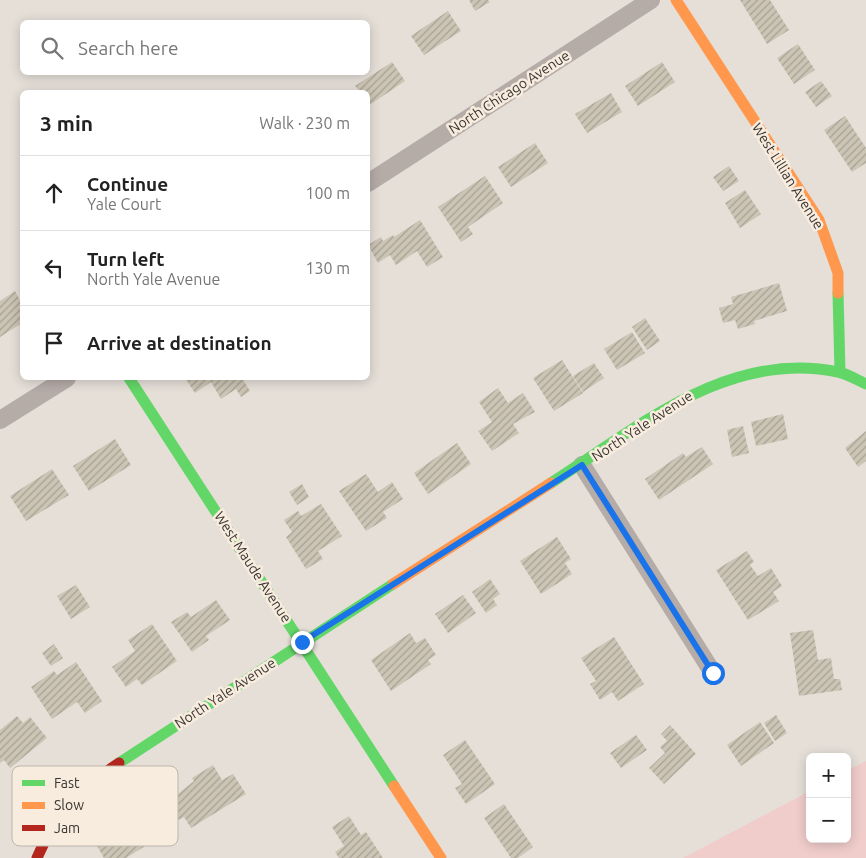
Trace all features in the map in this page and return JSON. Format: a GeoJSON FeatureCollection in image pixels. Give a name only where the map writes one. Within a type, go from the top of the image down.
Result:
{"type":"FeatureCollection","features":[{"type":"Feature","properties":{"kind":"street","name":"North Chicago Avenue"},"geometry":{"type":"LineString","coordinates":[[370,182],[651,0]]}},
{"type":"Feature","properties":{"kind":"street","name":"West Lillian Avenue"},"geometry":{"type":"LineString","coordinates":[[676,0],[819,220],[838,273],[840,372]]}},
{"type":"Feature","properties":{"kind":"street","name":"North Yale Avenue"},"geometry":{"type":"LineString","coordinates":[[116,766],[302,642],[697,390],[767,371],[805,367],[840,372],[866,384]]}},
{"type":"Feature","properties":{"kind":"street"},"geometry":{"type":"LineString","coordinates":[[0,420],[64,380]]}},
{"type":"Feature","properties":{"kind":"street","name":"West Maude Avenue"},"geometry":{"type":"LineString","coordinates":[[130,380],[441,858]]}},
{"type":"Feature","properties":{"kind":"street"},"geometry":{"type":"LineString","coordinates":[[582,465],[713,673]]}},
{"type":"Feature","properties":{"kind":"street","name":"North Yale Avenue"},"geometry":{"type":"LineString","coordinates":[[37,858],[42,846]]}},
{"type":"Feature","properties":{"kind":"shaded area"},"geometry":{"type":"Polygon","coordinates":[[[866,761],[866,858],[683,858],[806,793],[806,843],[851,843],[851,769],[866,761]]]}},
{"type":"Feature","properties":{"kind":"building"},"geometry":{"type":"Polygon","coordinates":[[[469,0],[488,0],[490,2],[475,11],[469,0]]]}},
{"type":"Feature","properties":{"kind":"building"},"geometry":{"type":"Polygon","coordinates":[[[740,0],[770,0],[789,30],[767,44],[740,0]]]}},
{"type":"Feature","properties":{"kind":"building"},"geometry":{"type":"Polygon","coordinates":[[[448,11],[461,31],[424,55],[411,36],[448,11]]]}},
{"type":"Feature","properties":{"kind":"building"},"geometry":{"type":"Polygon","coordinates":[[[798,44],[815,70],[794,84],[777,58],[798,44]]]}},
{"type":"Feature","properties":{"kind":"building"},"geometry":{"type":"Polygon","coordinates":[[[392,62],[405,81],[370,105],[370,90],[358,90],[355,86],[392,62]]]}},
{"type":"Feature","properties":{"kind":"building"},"geometry":{"type":"Polygon","coordinates":[[[662,62],[675,82],[638,106],[625,86],[662,62]]]}},
{"type":"Feature","properties":{"kind":"building"},"geometry":{"type":"Polygon","coordinates":[[[821,81],[832,96],[816,107],[805,92],[821,81]]]}},
{"type":"Feature","properties":{"kind":"building"},"geometry":{"type":"Polygon","coordinates":[[[611,93],[622,112],[587,133],[575,114],[611,93]]]}},
{"type":"Feature","properties":{"kind":"building"},"geometry":{"type":"Polygon","coordinates":[[[845,116],[866,148],[866,163],[852,172],[824,130],[845,116]]]}},
{"type":"Feature","properties":{"kind":"building"},"geometry":{"type":"Polygon","coordinates":[[[535,143],[548,163],[511,187],[498,167],[535,143]]]}},
{"type":"Feature","properties":{"kind":"building"},"geometry":{"type":"Polygon","coordinates":[[[729,166],[739,181],[723,191],[713,177],[729,166]]]}},
{"type":"Feature","properties":{"kind":"building"},"geometry":{"type":"Polygon","coordinates":[[[485,176],[503,203],[468,227],[473,234],[461,242],[438,207],[485,176]]]}},
{"type":"Feature","properties":{"kind":"building"},"geometry":{"type":"Polygon","coordinates":[[[745,190],[761,214],[740,228],[725,203],[745,190]]]}},
{"type":"Feature","properties":{"kind":"building"},"geometry":{"type":"Polygon","coordinates":[[[420,220],[443,257],[427,267],[417,251],[396,265],[390,255],[378,263],[370,249],[370,244],[381,237],[383,241],[393,235],[394,237],[420,220]]]}},
{"type":"Feature","properties":{"kind":"building"},"geometry":{"type":"Polygon","coordinates":[[[779,283],[787,311],[754,321],[755,324],[738,329],[735,320],[723,323],[719,308],[733,304],[731,297],[779,283]]]}},
{"type":"Feature","properties":{"kind":"building"},"geometry":{"type":"Polygon","coordinates":[[[15,291],[20,300],[20,324],[0,337],[0,301],[15,291]]]}},
{"type":"Feature","properties":{"kind":"building"},"geometry":{"type":"Polygon","coordinates":[[[645,318],[660,341],[647,350],[632,327],[645,318]]]}},
{"type":"Feature","properties":{"kind":"building"},"geometry":{"type":"Polygon","coordinates":[[[632,332],[645,353],[617,370],[604,349],[632,332]]]}},
{"type":"Feature","properties":{"kind":"building"},"geometry":{"type":"Polygon","coordinates":[[[562,360],[583,393],[554,411],[533,378],[562,360]]]}},
{"type":"Feature","properties":{"kind":"building"},"geometry":{"type":"Polygon","coordinates":[[[594,363],[604,378],[583,392],[573,376],[594,363]]]}},
{"type":"Feature","properties":{"kind":"building"},"geometry":{"type":"Polygon","coordinates":[[[186,380],[243,380],[250,391],[241,397],[236,389],[221,399],[211,382],[195,393],[186,380]]]}},
{"type":"Feature","properties":{"kind":"building"},"geometry":{"type":"Polygon","coordinates":[[[498,388],[508,403],[523,393],[535,412],[513,424],[519,433],[492,451],[478,431],[492,422],[479,402],[498,388]]]}},
{"type":"Feature","properties":{"kind":"building"},"geometry":{"type":"Polygon","coordinates":[[[783,414],[788,439],[756,446],[751,422],[783,414]]]}},
{"type":"Feature","properties":{"kind":"building"},"geometry":{"type":"Polygon","coordinates":[[[743,426],[749,453],[732,457],[727,430],[743,426]]]}},
{"type":"Feature","properties":{"kind":"building"},"geometry":{"type":"Polygon","coordinates":[[[866,431],[866,461],[858,467],[845,448],[866,431]]]}},
{"type":"Feature","properties":{"kind":"building"},"geometry":{"type":"Polygon","coordinates":[[[115,439],[131,465],[89,491],[73,466],[115,439]]]}},
{"type":"Feature","properties":{"kind":"building"},"geometry":{"type":"Polygon","coordinates":[[[457,443],[471,464],[428,494],[414,473],[457,443]]]}},
{"type":"Feature","properties":{"kind":"building"},"geometry":{"type":"Polygon","coordinates":[[[702,447],[713,464],[659,500],[645,479],[683,453],[686,457],[702,447]]]}},
{"type":"Feature","properties":{"kind":"building"},"geometry":{"type":"Polygon","coordinates":[[[52,469],[69,495],[26,521],[10,496],[52,469]]]}},
{"type":"Feature","properties":{"kind":"building"},"geometry":{"type":"Polygon","coordinates":[[[366,474],[378,492],[392,482],[403,499],[383,512],[387,518],[366,531],[339,491],[366,474]]]}},
{"type":"Feature","properties":{"kind":"building"},"geometry":{"type":"Polygon","coordinates":[[[302,484],[309,497],[297,505],[289,492],[302,484]]]}},
{"type":"Feature","properties":{"kind":"building"},"geometry":{"type":"Polygon","coordinates":[[[321,504],[342,536],[318,551],[323,559],[306,569],[286,537],[292,532],[284,520],[298,511],[301,516],[321,504]]]}},
{"type":"Feature","properties":{"kind":"building"},"geometry":{"type":"Polygon","coordinates":[[[557,537],[571,559],[565,563],[572,574],[541,594],[520,561],[557,537]]]}},
{"type":"Feature","properties":{"kind":"building"},"geometry":{"type":"Polygon","coordinates":[[[747,551],[754,562],[750,565],[758,576],[771,568],[782,586],[773,592],[779,601],[748,620],[716,570],[747,551]]]}},
{"type":"Feature","properties":{"kind":"building"},"geometry":{"type":"Polygon","coordinates":[[[490,579],[500,594],[493,599],[497,605],[486,613],[472,592],[490,579]]]}},
{"type":"Feature","properties":{"kind":"building"},"geometry":{"type":"Polygon","coordinates":[[[76,585],[90,607],[71,619],[57,596],[76,585]]]}},
{"type":"Feature","properties":{"kind":"building"},"geometry":{"type":"Polygon","coordinates":[[[463,595],[476,613],[448,633],[435,614],[463,595]]]}},
{"type":"Feature","properties":{"kind":"building"},"geometry":{"type":"Polygon","coordinates":[[[216,600],[230,620],[206,636],[209,640],[192,652],[171,622],[187,612],[191,617],[216,600]]]}},
{"type":"Feature","properties":{"kind":"building"},"geometry":{"type":"Polygon","coordinates":[[[152,624],[177,661],[142,685],[137,679],[126,687],[112,667],[135,651],[128,640],[152,624]]]}},
{"type":"Feature","properties":{"kind":"building"},"geometry":{"type":"Polygon","coordinates":[[[813,630],[818,660],[831,658],[834,679],[840,679],[842,690],[799,696],[790,633],[813,630]]]}},
{"type":"Feature","properties":{"kind":"building"},"geometry":{"type":"Polygon","coordinates":[[[410,633],[416,643],[425,638],[436,655],[428,660],[431,664],[391,691],[371,660],[410,633]]]}},
{"type":"Feature","properties":{"kind":"building"},"geometry":{"type":"Polygon","coordinates":[[[614,637],[644,684],[618,701],[612,692],[600,700],[590,684],[596,681],[581,658],[614,637]]]}},
{"type":"Feature","properties":{"kind":"building"},"geometry":{"type":"Polygon","coordinates":[[[54,644],[63,658],[51,666],[42,653],[54,644]]]}},
{"type":"Feature","properties":{"kind":"building"},"geometry":{"type":"Polygon","coordinates":[[[76,662],[102,701],[85,713],[77,702],[52,719],[31,687],[54,671],[57,675],[76,662]]]}},
{"type":"Feature","properties":{"kind":"building"},"geometry":{"type":"Polygon","coordinates":[[[776,715],[787,733],[775,741],[764,723],[776,715]]]}},
{"type":"Feature","properties":{"kind":"building"},"geometry":{"type":"Polygon","coordinates":[[[17,716],[23,723],[30,717],[47,738],[10,768],[4,760],[0,763],[0,730],[17,716]]]}},
{"type":"Feature","properties":{"kind":"building"},"geometry":{"type":"Polygon","coordinates":[[[760,722],[774,743],[741,766],[727,745],[760,722]]]}},
{"type":"Feature","properties":{"kind":"building"},"geometry":{"type":"Polygon","coordinates":[[[670,725],[696,754],[664,784],[649,768],[665,753],[660,747],[667,741],[661,734],[670,725]]]}},
{"type":"Feature","properties":{"kind":"building"},"geometry":{"type":"Polygon","coordinates":[[[636,735],[647,750],[621,768],[610,753],[636,735]]]}},
{"type":"Feature","properties":{"kind":"building"},"geometry":{"type":"Polygon","coordinates":[[[465,740],[495,784],[466,804],[455,788],[462,784],[443,755],[465,740]]]}},
{"type":"Feature","properties":{"kind":"building"},"geometry":{"type":"Polygon","coordinates":[[[213,765],[222,780],[233,774],[246,794],[191,828],[184,817],[179,820],[178,818],[178,794],[194,781],[192,778],[213,765]]]}},
{"type":"Feature","properties":{"kind":"building"},"geometry":{"type":"Polygon","coordinates":[[[504,804],[533,847],[518,858],[511,858],[484,818],[504,804]]]}},
{"type":"Feature","properties":{"kind":"building"},"geometry":{"type":"Polygon","coordinates":[[[349,816],[361,835],[366,832],[383,858],[339,858],[335,852],[344,846],[332,827],[349,816]]]}},
{"type":"Feature","properties":{"kind":"building"},"geometry":{"type":"Polygon","coordinates":[[[97,846],[145,846],[126,858],[104,858],[97,846]]]}},
{"type":"Feature","properties":{"kind":"traffic: fast"},"geometry":{"type":"LineString","coordinates":[[838,293],[840,372]]}},
{"type":"Feature","properties":{"kind":"traffic: fast"},"geometry":{"type":"LineString","coordinates":[[551,483],[651,418],[686,398],[722,383],[759,372],[798,368],[838,372],[866,384]]}},
{"type":"Feature","properties":{"kind":"traffic: fast"},"geometry":{"type":"LineString","coordinates":[[130,380],[394,786]]}},
{"type":"Feature","properties":{"kind":"traffic: fast"},"geometry":{"type":"LineString","coordinates":[[119,763],[393,584]]}},
{"type":"Feature","properties":{"kind":"traffic: slow"},"geometry":{"type":"LineString","coordinates":[[676,0],[819,220],[838,273],[838,293]]}},
{"type":"Feature","properties":{"kind":"traffic: slow"},"geometry":{"type":"LineString","coordinates":[[393,584],[551,483]]}},
{"type":"Feature","properties":{"kind":"traffic: slow"},"geometry":{"type":"LineString","coordinates":[[394,786],[441,858]]}},
{"type":"Feature","properties":{"kind":"traffic: jam"},"geometry":{"type":"LineString","coordinates":[[114,766],[119,763]]}},
{"type":"Feature","properties":{"kind":"traffic: jam"},"geometry":{"type":"LineString","coordinates":[[37,858],[42,846]]}},
{"type":"Feature","properties":{"kind":"route"},"geometry":{"type":"LineString","coordinates":[[302,642],[582,465],[713,673]]}}]}
